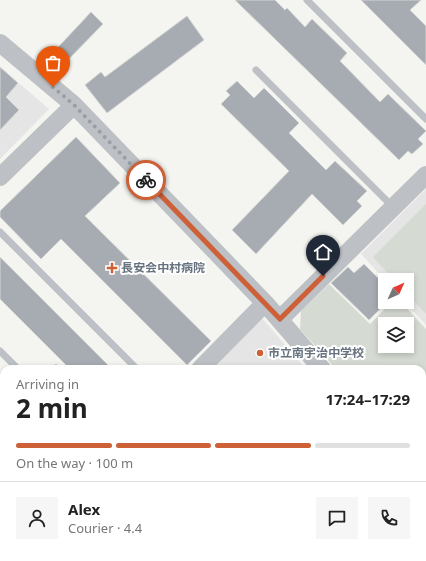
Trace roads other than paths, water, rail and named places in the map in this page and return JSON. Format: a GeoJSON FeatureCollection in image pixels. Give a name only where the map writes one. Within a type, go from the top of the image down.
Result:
{"type":"FeatureCollection","features":[{"type":"Feature","properties":{"kind":"street"},"geometry":{"type":"LineString","coordinates":[[0,43],[74,105],[265,303],[319,365]]}},
{"type":"Feature","properties":{"kind":"street"},"geometry":{"type":"LineString","coordinates":[[0,177],[74,105]]}},
{"type":"Feature","properties":{"kind":"street"},"geometry":{"type":"LineString","coordinates":[[280,319],[426,175]]}},
{"type":"Feature","properties":{"kind":"street"},"geometry":{"type":"LineString","coordinates":[[204,365],[265,303]]}},
{"type":"Feature","properties":{"kind":"lane"},"geometry":{"type":"LineString","coordinates":[[306,0],[426,119]]}},
{"type":"Feature","properties":{"kind":"lane"},"geometry":{"type":"LineString","coordinates":[[256,70],[393,207]]}},
{"type":"Feature","properties":{"kind":"lane"},"geometry":{"type":"LineString","coordinates":[[0,232],[133,365]]}},
{"type":"Feature","properties":{"kind":"lane"},"geometry":{"type":"LineString","coordinates":[[0,351],[14,365]]}},
{"type":"Feature","properties":{"kind":"place","name":"長安会中村病院"},"geometry":{"type":"Point","coordinates":[112,268]}},
{"type":"Feature","properties":{"kind":"place","name":"市立南宇治中学校"},"geometry":{"type":"Point","coordinates":[260,353]}}]}
